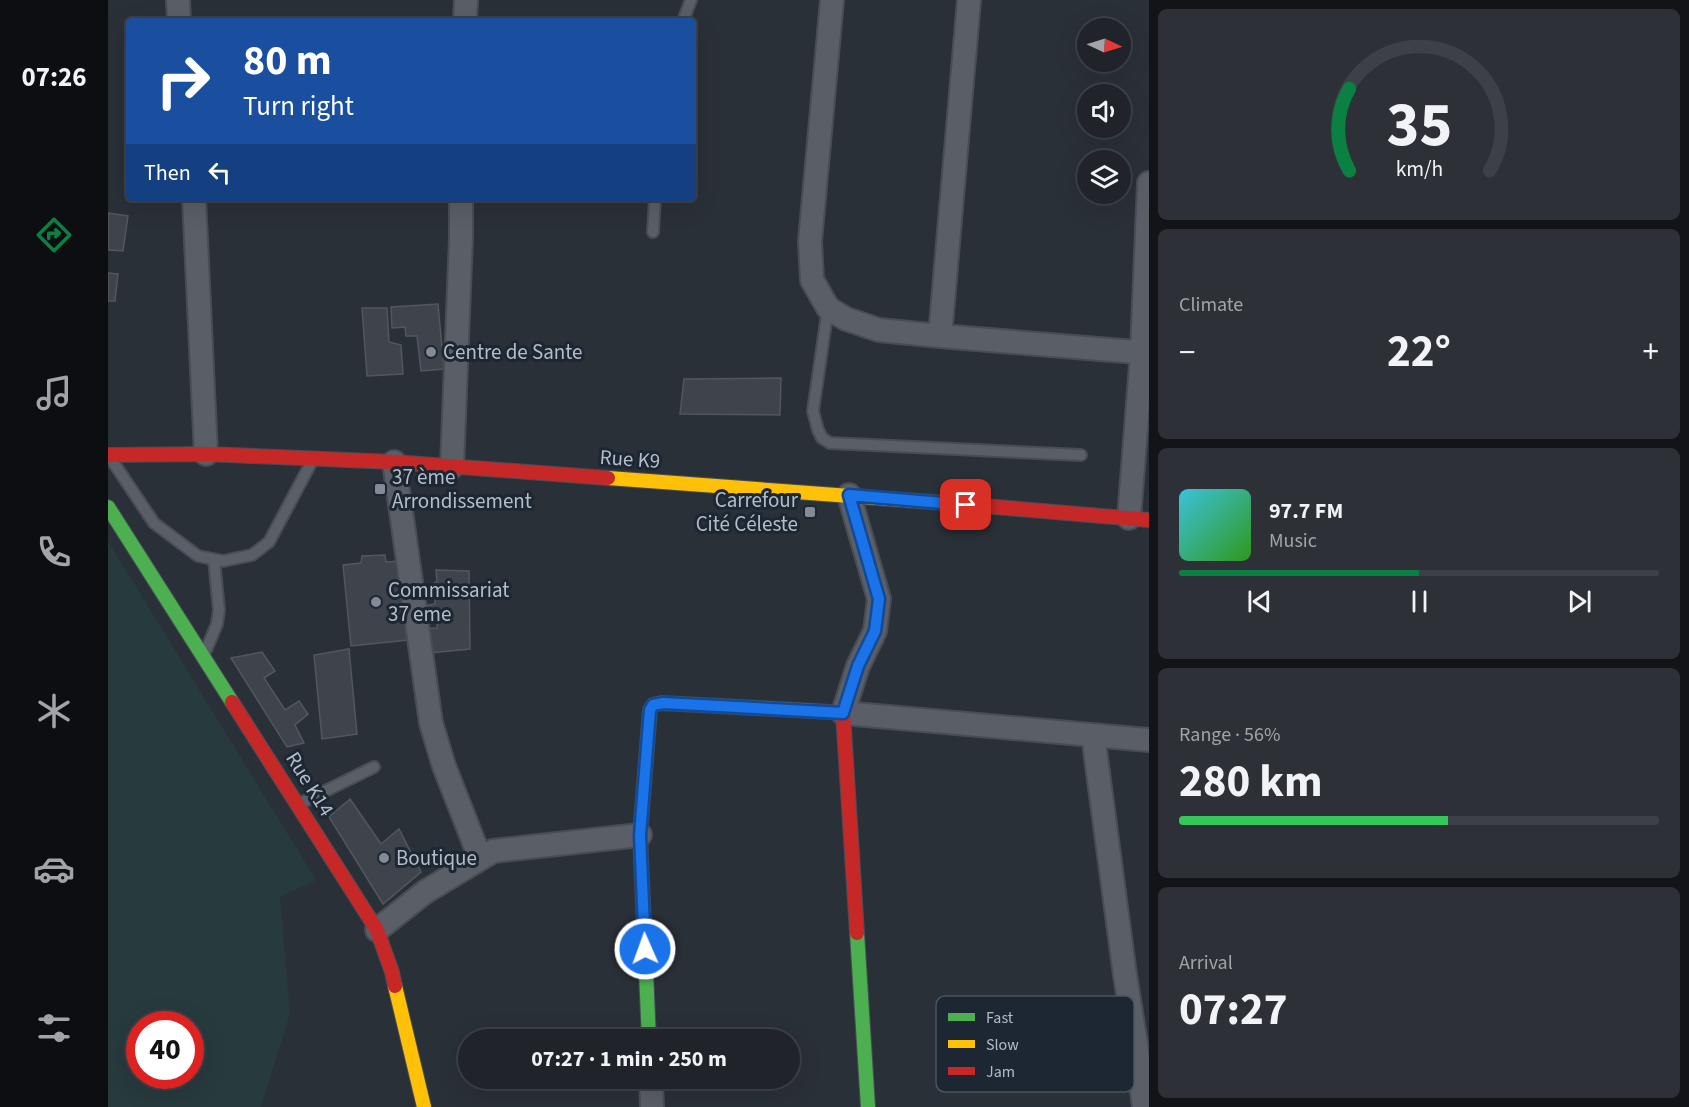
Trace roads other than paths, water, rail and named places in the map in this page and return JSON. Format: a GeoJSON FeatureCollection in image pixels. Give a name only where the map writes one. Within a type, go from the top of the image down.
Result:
{"type":"FeatureCollection","features":[{"type":"Feature","properties":{"kind":"street"},"geometry":{"type":"LineString","coordinates":[[178,0],[179,18]]}},
{"type":"Feature","properties":{"kind":"street"},"geometry":{"type":"LineString","coordinates":[[465,18],[466,0]]}},
{"type":"Feature","properties":{"kind":"street"},"geometry":{"type":"LineString","coordinates":[[832,0],[810,241],[812,280],[828,308],[846,320],[879,330],[1145,352]]}},
{"type":"Feature","properties":{"kind":"street"},"geometry":{"type":"LineString","coordinates":[[940,336],[969,0]]}},
{"type":"Feature","properties":{"kind":"street"},"geometry":{"type":"LineString","coordinates":[[1139,519],[1149,183]]}},
{"type":"Feature","properties":{"kind":"street"},"geometry":{"type":"LineString","coordinates":[[194,201],[206,454]]}},
{"type":"Feature","properties":{"kind":"street"},"geometry":{"type":"LineString","coordinates":[[452,467],[461,201]]}},
{"type":"Feature","properties":{"kind":"street","name":"Rue K9"},"geometry":{"type":"LineString","coordinates":[[108,455],[206,454],[394,462],[849,495],[1139,519]]}},
{"type":"Feature","properties":{"kind":"street"},"geometry":{"type":"LineString","coordinates":[[394,462],[431,723],[444,766],[480,858]]}},
{"type":"Feature","properties":{"kind":"street"},"geometry":{"type":"LineString","coordinates":[[849,495],[879,599],[875,631],[858,666],[843,713],[868,1107]]}},
{"type":"Feature","properties":{"kind":"street","name":"Rue K14"},"geometry":{"type":"LineString","coordinates":[[108,507],[377,930],[392,972],[424,1107]]}},
{"type":"Feature","properties":{"kind":"street"},"geometry":{"type":"LineString","coordinates":[[649,1029],[640,835],[650,710],[653,705],[663,703],[843,713],[1149,740]]}},
{"type":"Feature","properties":{"kind":"street"},"geometry":{"type":"LineString","coordinates":[[1093,735],[1128,996]]}},
{"type":"Feature","properties":{"kind":"street"},"geometry":{"type":"LineString","coordinates":[[377,930],[425,892],[493,851],[640,835]]}},
{"type":"Feature","properties":{"kind":"street"},"geometry":{"type":"LineString","coordinates":[[1134,1031],[1144,1107]]}},
{"type":"Feature","properties":{"kind":"street"},"geometry":{"type":"LineString","coordinates":[[651,1089],[652,1107]]}},
{"type":"Feature","properties":{"kind":"lane"},"geometry":{"type":"LineString","coordinates":[[684,18],[691,0]]}},
{"type":"Feature","properties":{"kind":"lane"},"geometry":{"type":"LineString","coordinates":[[653,232],[656,201]]}},
{"type":"Feature","properties":{"kind":"lane"},"geometry":{"type":"LineString","coordinates":[[828,308],[813,411],[822,438],[830,443],[1081,455]]}},
{"type":"Feature","properties":{"kind":"lane"},"geometry":{"type":"LineString","coordinates":[[108,455],[154,523],[198,556],[223,561],[252,555],[269,542],[313,460]]}},
{"type":"Feature","properties":{"kind":"lane"},"geometry":{"type":"LineString","coordinates":[[203,656],[217,624],[219,610],[214,560]]}},
{"type":"Feature","properties":{"kind":"lane"},"geometry":{"type":"LineString","coordinates":[[298,805],[374,767]]}},
{"type":"Feature","properties":{"kind":"place","name":"Centre de Sante"},"geometry":{"type":"Point","coordinates":[431,352]}},
{"type":"Feature","properties":{"kind":"place","name":"37 ème Arrondissement"},"geometry":{"type":"Point","coordinates":[380,489]}},
{"type":"Feature","properties":{"kind":"place","name":"Carrefour Cité Céleste"},"geometry":{"type":"Point","coordinates":[810,512]}},
{"type":"Feature","properties":{"kind":"place","name":"Commissariat 37 eme"},"geometry":{"type":"Point","coordinates":[376,602]}},
{"type":"Feature","properties":{"kind":"place","name":"Boutique"},"geometry":{"type":"Point","coordinates":[384,858]}}]}
